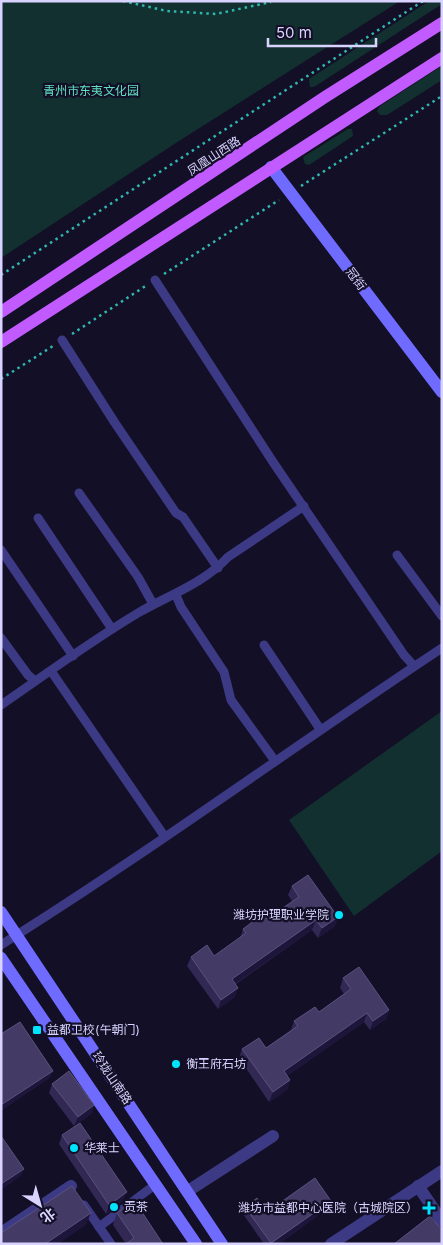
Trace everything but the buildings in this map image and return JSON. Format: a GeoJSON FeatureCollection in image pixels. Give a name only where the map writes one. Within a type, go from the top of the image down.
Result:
{"type":"FeatureCollection","features":[{"type":"Feature","properties":{"kind":"main road","name":"凤凰山西路"},"geometry":{"type":"LineString","coordinates":[[1,312],[325,97],[442,23]]}},
{"type":"Feature","properties":{"kind":"main road"},"geometry":{"type":"LineString","coordinates":[[1,342],[442,58]]}},
{"type":"Feature","properties":{"kind":"main road","name":"冠街"},"geometry":{"type":"LineString","coordinates":[[271,167],[442,392]]}},
{"type":"Feature","properties":{"kind":"main road","name":"玲珑山南路"},"geometry":{"type":"LineString","coordinates":[[1,912],[222,1244]]}},
{"type":"Feature","properties":{"kind":"main road","name":"玲珑山南路"},"geometry":{"type":"LineString","coordinates":[[1,958],[196,1244]]}},
{"type":"Feature","properties":{"kind":"street"},"geometry":{"type":"LineString","coordinates":[[188,1191],[273,1136]]}},
{"type":"Feature","properties":{"kind":"street"},"geometry":{"type":"LineString","coordinates":[[331,1244],[442,1171]]}},
{"type":"Feature","properties":{"kind":"street"},"geometry":{"type":"LineString","coordinates":[[418,1186],[442,1220]]}},
{"type":"Feature","properties":{"kind":"street"},"geometry":{"type":"LineString","coordinates":[[1,1233],[73,1189]]}},
{"type":"Feature","properties":{"kind":"lane"},"geometry":{"type":"LineString","coordinates":[[155,280],[223,386],[414,666]]}},
{"type":"Feature","properties":{"kind":"lane"},"geometry":{"type":"LineString","coordinates":[[62,340],[170,505],[176,513],[183,517],[218,568]]}},
{"type":"Feature","properties":{"kind":"lane"},"geometry":{"type":"LineString","coordinates":[[79,493],[138,577],[153,604]]}},
{"type":"Feature","properties":{"kind":"lane"},"geometry":{"type":"LineString","coordinates":[[1,705],[112,629],[153,604],[176,595],[218,568],[228,557],[304,506]]}},
{"type":"Feature","properties":{"kind":"lane"},"geometry":{"type":"LineString","coordinates":[[38,518],[112,629]]}},
{"type":"Feature","properties":{"kind":"lane"},"geometry":{"type":"LineString","coordinates":[[1,550],[73,656]]}},
{"type":"Feature","properties":{"kind":"lane"},"geometry":{"type":"LineString","coordinates":[[397,555],[442,616]]}},
{"type":"Feature","properties":{"kind":"lane"},"geometry":{"type":"LineString","coordinates":[[176,595],[181,607],[224,672],[231,700],[275,761]]}},
{"type":"Feature","properties":{"kind":"lane"},"geometry":{"type":"LineString","coordinates":[[1,638],[28,675],[36,681]]}},
{"type":"Feature","properties":{"kind":"lane"},"geometry":{"type":"LineString","coordinates":[[264,645],[320,729]]}},
{"type":"Feature","properties":{"kind":"lane"},"geometry":{"type":"LineString","coordinates":[[1,945],[165,837],[320,729],[442,648]]}},
{"type":"Feature","properties":{"kind":"lane"},"geometry":{"type":"LineString","coordinates":[[51,671],[165,837]]}},
{"type":"Feature","properties":{"kind":"lane"},"geometry":{"type":"LineString","coordinates":[[99,1227],[156,1184]]}},
{"type":"Feature","properties":{"kind":"lane"},"geometry":{"type":"LineString","coordinates":[[73,1189],[111,1244]]}},
{"type":"Feature","properties":{"kind":"path"},"geometry":{"type":"LineString","coordinates":[[123,1],[167,11],[216,14],[271,2]]}},
{"type":"Feature","properties":{"kind":"path"},"geometry":{"type":"LineString","coordinates":[[1,275],[423,1]]}},
{"type":"Feature","properties":{"kind":"path"},"geometry":{"type":"LineString","coordinates":[[1,379],[442,96]]}},
{"type":"Feature","properties":{"kind":"green space","name":"青州市东夷文化园"},"geometry":{"type":"Polygon","coordinates":[[[1,1],[400,1],[179,141],[1,258],[1,1]]]}},
{"type":"Feature","properties":{"kind":"green space"},"geometry":{"type":"Polygon","coordinates":[[[429,1],[442,1],[442,4],[314,87],[310,87],[309,79],[429,1]]]}},
{"type":"Feature","properties":{"kind":"green space"},"geometry":{"type":"Polygon","coordinates":[[[442,66],[442,80],[387,115],[380,115],[377,111],[380,106],[442,66]]]}},
{"type":"Feature","properties":{"kind":"green space"},"geometry":{"type":"Polygon","coordinates":[[[348,129],[352,129],[353,136],[309,165],[305,164],[303,157],[348,129]]]}},
{"type":"Feature","properties":{"kind":"green space"},"geometry":{"type":"Polygon","coordinates":[[[442,711],[442,851],[354,916],[289,820],[442,711]]]}},
{"type":"Feature","properties":{"kind":"place","name":"潍坊护理职业学院"},"geometry":{"type":"Point","coordinates":[339,915]}},
{"type":"Feature","properties":{"kind":"place","name":"益都卫校(午朝门)"},"geometry":{"type":"Point","coordinates":[37,1030]}},
{"type":"Feature","properties":{"kind":"place","name":"衡王府石坊"},"geometry":{"type":"Point","coordinates":[176,1064]}},
{"type":"Feature","properties":{"kind":"place","name":"华莱士"},"geometry":{"type":"Point","coordinates":[74,1148]}},
{"type":"Feature","properties":{"kind":"place","name":"贡茶"},"geometry":{"type":"Point","coordinates":[114,1207]}},
{"type":"Feature","properties":{"kind":"place","name":"潍坊市益都中心医院（古城院区）"},"geometry":{"type":"Point","coordinates":[429,1208]}}]}
